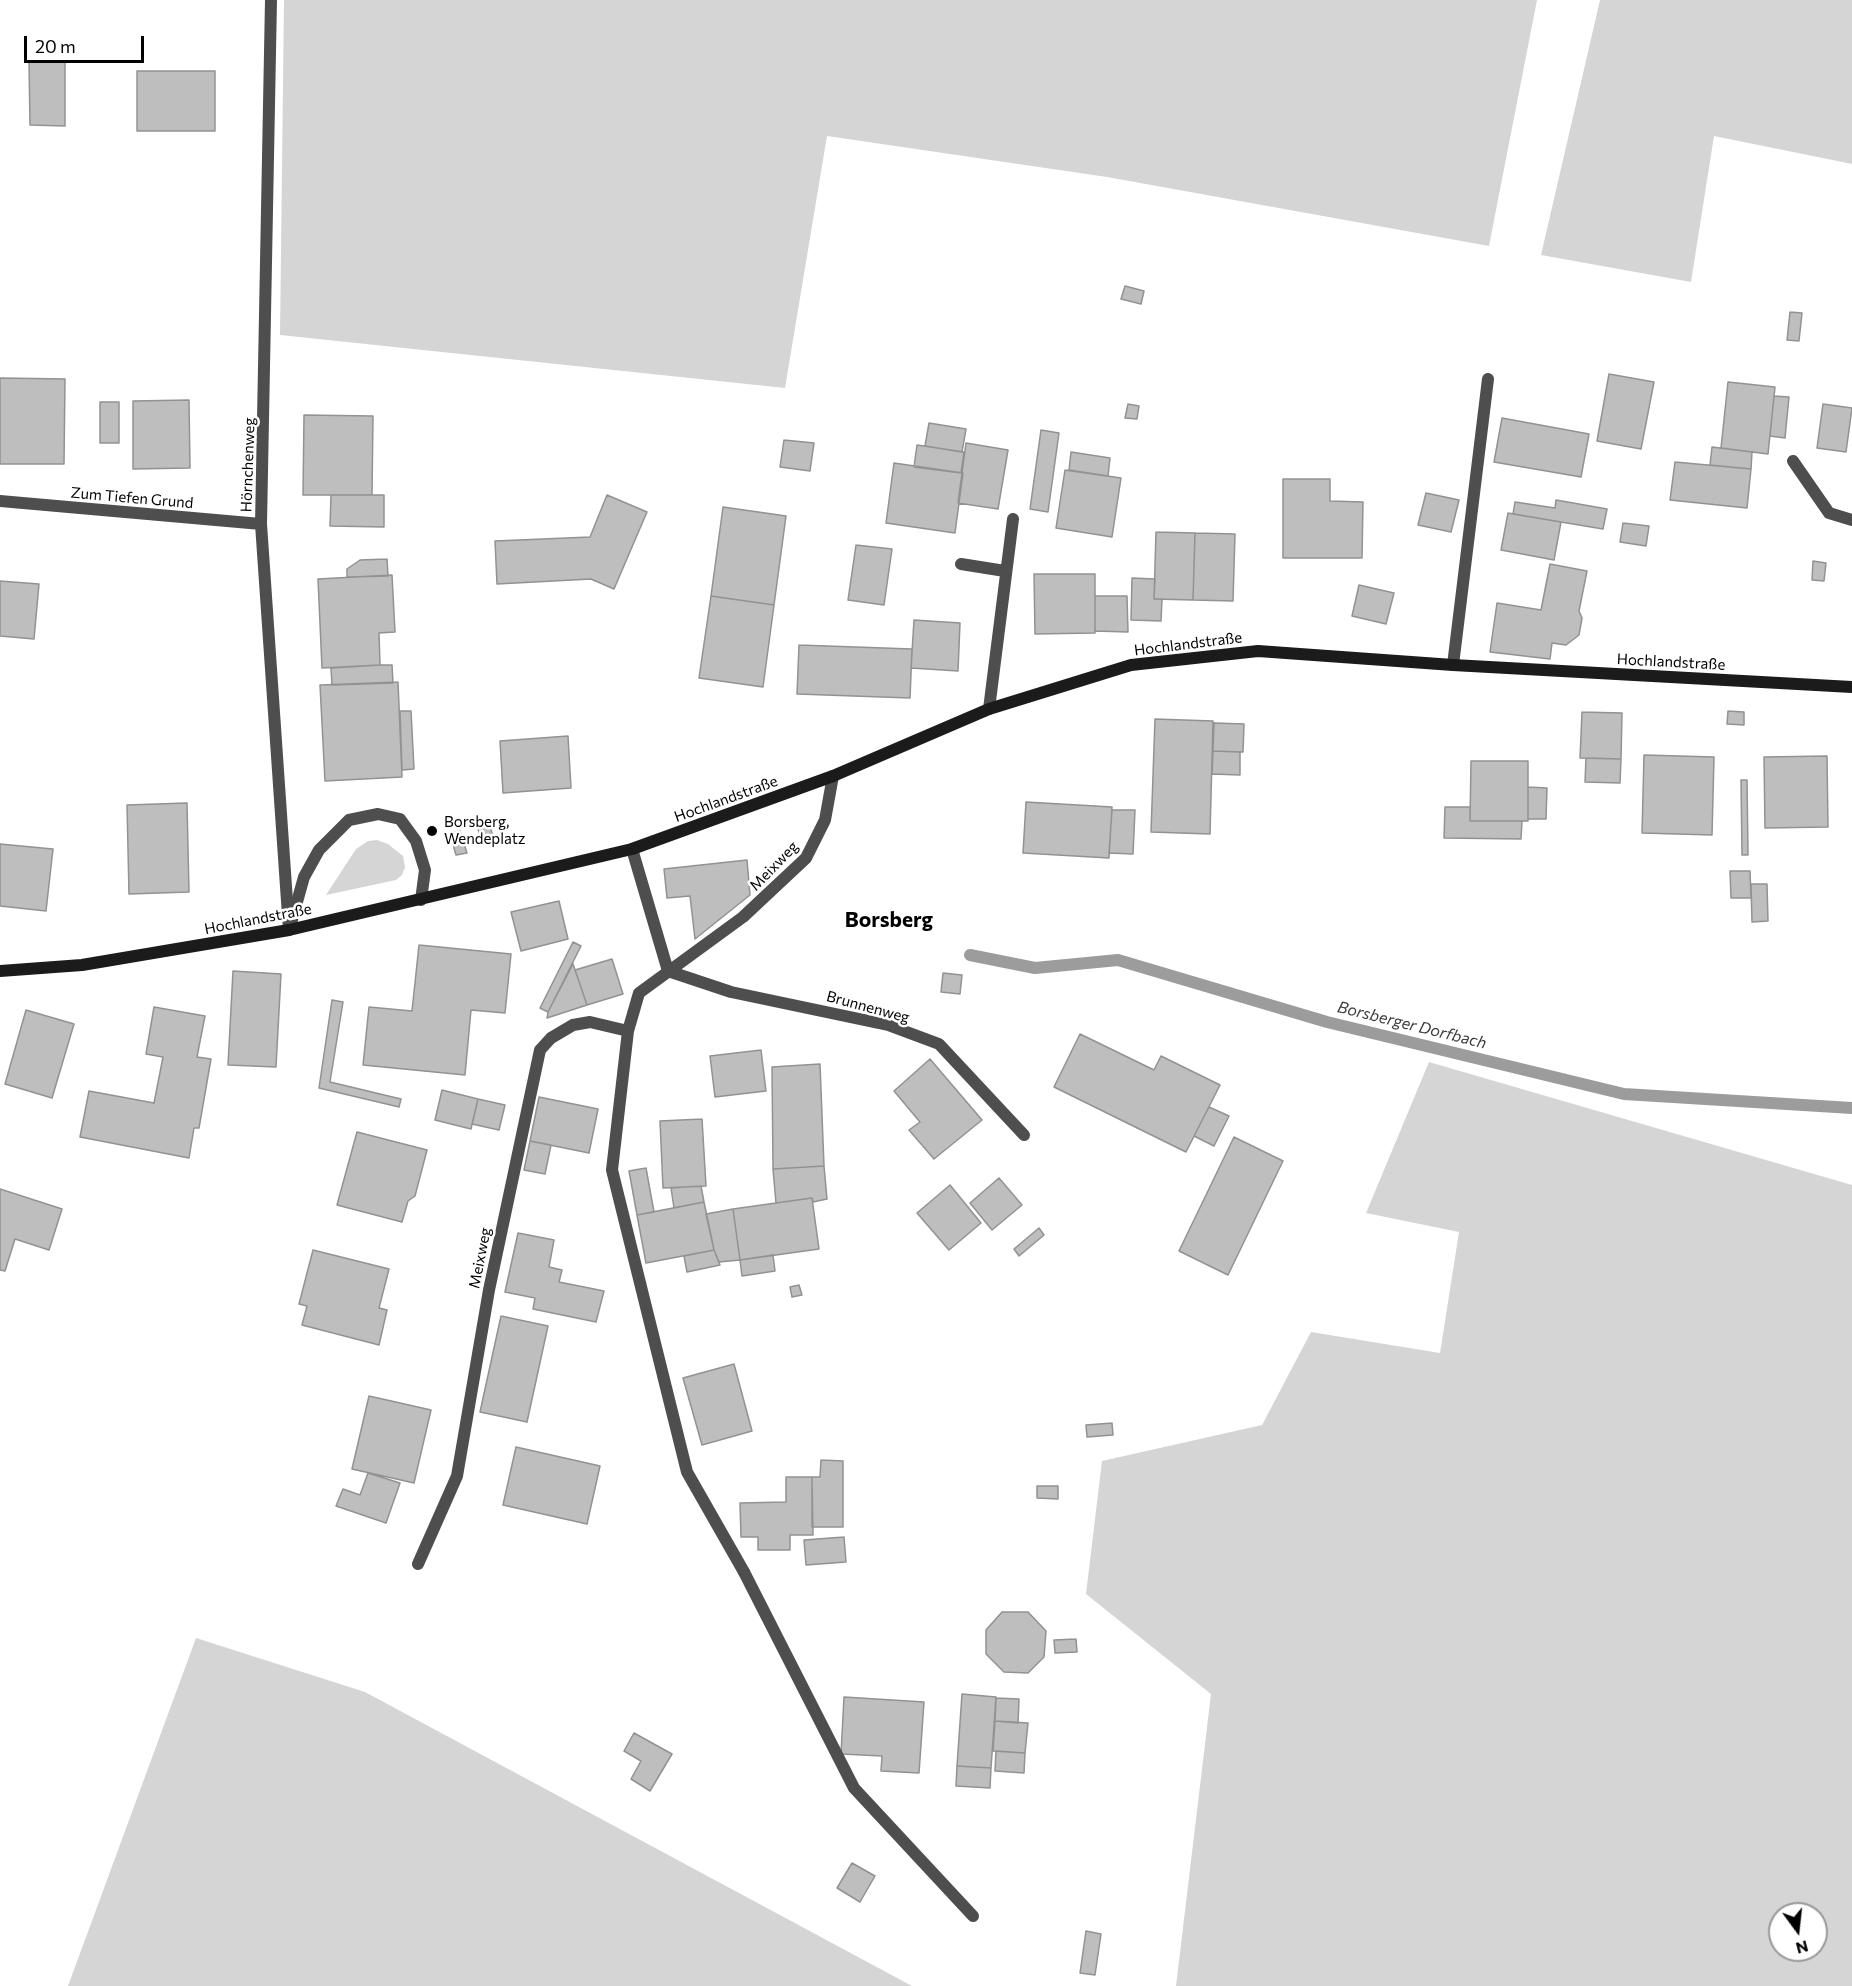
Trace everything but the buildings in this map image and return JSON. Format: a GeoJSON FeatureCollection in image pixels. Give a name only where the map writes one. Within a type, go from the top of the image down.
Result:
{"type":"FeatureCollection","features":[{"type":"Feature","properties":{"kind":"street","name":"Hörnchenweg"},"geometry":{"type":"LineString","coordinates":[[272,0],[261,524],[289,930]]}},
{"type":"Feature","properties":{"kind":"street"},"geometry":{"type":"LineString","coordinates":[[1453,665],[1488,380]]}},
{"type":"Feature","properties":{"kind":"street"},"geometry":{"type":"LineString","coordinates":[[1793,461],[1830,513],[1852,520]]}},
{"type":"Feature","properties":{"kind":"street","name":"Zum Tiefen Grund"},"geometry":{"type":"LineString","coordinates":[[0,501],[261,524]]}},
{"type":"Feature","properties":{"kind":"street"},"geometry":{"type":"LineString","coordinates":[[989,709],[1013,519]]}},
{"type":"Feature","properties":{"kind":"street"},"geometry":{"type":"LineString","coordinates":[[962,564],[1005,571]]}},
{"type":"Feature","properties":{"kind":"street","name":"Hochlandstraße"},"geometry":{"type":"LineString","coordinates":[[0,971],[82,965],[289,930],[632,849],[832,776],[989,709],[1131,666],[1258,651],[1453,665],[1852,687]]}},
{"type":"Feature","properties":{"kind":"street","name":"Meixweg"},"geometry":{"type":"LineString","coordinates":[[832,776],[825,820],[806,858],[743,917],[639,993],[628,1031],[612,1170],[687,1472],[744,1572],[854,1788],[973,1916]]}},
{"type":"Feature","properties":{"kind":"street"},"geometry":{"type":"LineString","coordinates":[[289,930],[304,877],[319,850],[349,820],[378,814],[400,819],[416,841],[425,870],[421,900]]}},
{"type":"Feature","properties":{"kind":"street"},"geometry":{"type":"LineString","coordinates":[[632,849],[668,971]]}},
{"type":"Feature","properties":{"kind":"street","name":"Brunnenweg"},"geometry":{"type":"LineString","coordinates":[[668,971],[731,992],[888,1025],[939,1044],[1024,1135]]}},
{"type":"Feature","properties":{"kind":"street","name":"Meixweg"},"geometry":{"type":"LineString","coordinates":[[418,1564],[457,1476],[489,1290],[540,1050],[551,1038],[573,1025],[590,1022],[628,1031]]}},
{"type":"Feature","properties":{"kind":"shaded area"},"geometry":{"type":"Polygon","coordinates":[[[284,0],[1537,0],[1489,246],[1107,177],[827,136],[785,388],[280,335],[284,0]]]}},
{"type":"Feature","properties":{"kind":"shaded area"},"geometry":{"type":"Polygon","coordinates":[[[1600,0],[1852,0],[1852,164],[1714,136],[1691,282],[1541,255],[1600,0]]]}},
{"type":"Feature","properties":{"kind":"shaded area"},"geometry":{"type":"Polygon","coordinates":[[[377,840],[388,844],[403,856],[405,867],[402,875],[396,880],[326,895],[356,849],[368,841],[377,840]]]}},
{"type":"Feature","properties":{"kind":"shaded area"},"geometry":{"type":"Polygon","coordinates":[[[1429,1062],[1852,1185],[1852,1986],[1176,1986],[1211,1694],[1086,1594],[1102,1461],[1262,1425],[1311,1332],[1440,1353],[1459,1232],[1366,1213],[1429,1062]]]}},
{"type":"Feature","properties":{"kind":"shaded area"},"geometry":{"type":"Polygon","coordinates":[[[196,1638],[365,1692],[912,1986],[68,1986],[196,1638]]]}},
{"type":"Feature","properties":{"kind":"waterway","name":"Borsberger Dorfbach"},"geometry":{"type":"LineString","coordinates":[[970,955],[1035,968],[1118,960],[1327,1022],[1624,1094],[1852,1108]]}},
{"type":"Feature","properties":{"kind":"place","name":"Borsberg, Wendeplatz"},"geometry":{"type":"Point","coordinates":[432,831]}},
{"type":"Feature","properties":{"kind":"district","name":"Borsberg"},"geometry":{"type":"Point","coordinates":[889,920]}}]}
